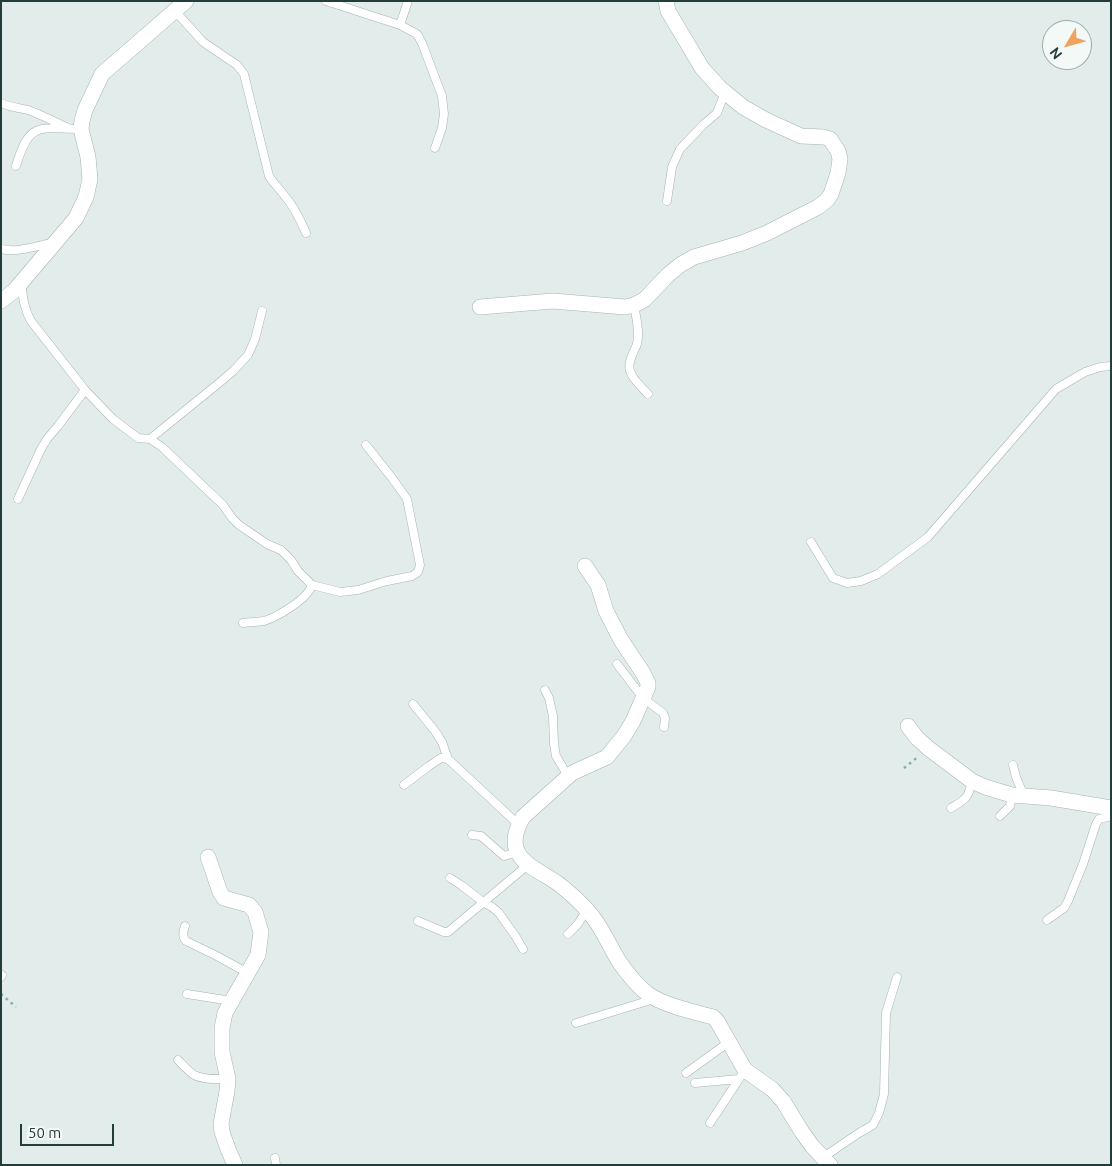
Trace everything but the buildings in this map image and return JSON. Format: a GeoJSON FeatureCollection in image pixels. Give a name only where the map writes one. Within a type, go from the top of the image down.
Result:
{"type":"FeatureCollection","features":[{"type":"Feature","properties":{"kind":"street"},"geometry":{"type":"LineString","coordinates":[[480,307],[554,301],[625,308],[644,300],[668,275],[694,257],[767,234],[828,200],[838,173],[840,159],[830,139],[802,136],[766,120],[743,107],[725,92],[702,68],[668,11],[666,1]]}},
{"type":"Feature","properties":{"kind":"street"},"geometry":{"type":"LineString","coordinates":[[1,301],[14,291],[76,218],[86,197],[90,179],[88,157],[75,129],[82,121],[85,110],[102,74],[180,6]]}},
{"type":"Feature","properties":{"kind":"street"},"geometry":{"type":"LineString","coordinates":[[585,566],[598,585],[606,611],[620,640],[648,683],[643,698],[624,736],[607,757],[568,776],[524,817],[519,825],[515,848],[523,860],[560,885],[586,909],[596,921],[631,977],[649,994],[713,1017],[717,1021],[729,1042],[742,1075],[772,1089],[783,1101],[802,1132],[826,1161]]}},
{"type":"Feature","properties":{"kind":"street"},"geometry":{"type":"LineString","coordinates":[[908,726],[928,748],[972,781],[985,787],[1018,795],[1051,798],[1111,808]]}},
{"type":"Feature","properties":{"kind":"street"},"geometry":{"type":"LineString","coordinates":[[208,857],[220,892],[224,898],[249,905],[255,912],[261,932],[258,955],[224,1013],[222,1028],[222,1052],[228,1079],[228,1091],[221,1124],[222,1132],[235,1165]]}},
{"type":"Feature","properties":{"kind":"lane"},"geometry":{"type":"LineString","coordinates":[[326,1],[400,25],[417,34],[442,96],[444,114],[442,128],[435,148]]}},
{"type":"Feature","properties":{"kind":"lane"},"geometry":{"type":"LineString","coordinates":[[400,25],[408,1]]}},
{"type":"Feature","properties":{"kind":"lane"},"geometry":{"type":"LineString","coordinates":[[180,6],[203,42],[237,65],[244,74],[269,176],[293,206],[306,233]]}},
{"type":"Feature","properties":{"kind":"lane"},"geometry":{"type":"LineString","coordinates":[[667,201],[672,167],[680,149],[717,113],[725,92]]}},
{"type":"Feature","properties":{"kind":"lane"},"geometry":{"type":"LineString","coordinates":[[1,103],[27,110],[75,129]]}},
{"type":"Feature","properties":{"kind":"lane"},"geometry":{"type":"LineString","coordinates":[[16,166],[27,138],[34,131],[43,128],[75,129]]}},
{"type":"Feature","properties":{"kind":"lane"},"geometry":{"type":"LineString","coordinates":[[1,249],[22,249],[56,242]]}},
{"type":"Feature","properties":{"kind":"lane"},"geometry":{"type":"LineString","coordinates":[[21,283],[24,303],[31,321],[85,390],[113,419],[128,431],[138,438],[150,439],[162,447],[223,505],[239,524],[267,544],[282,550],[298,571],[312,585],[340,592],[358,590],[412,576],[418,572],[420,565],[407,499],[366,445]]}},
{"type":"Feature","properties":{"kind":"lane"},"geometry":{"type":"LineString","coordinates":[[634,305],[638,335],[629,371],[648,394]]}},
{"type":"Feature","properties":{"kind":"lane"},"geometry":{"type":"LineString","coordinates":[[150,439],[220,383],[248,355],[255,339],[262,311]]}},
{"type":"Feature","properties":{"kind":"lane"},"geometry":{"type":"LineString","coordinates":[[811,542],[833,578],[846,583],[861,581],[878,574],[928,536],[1056,388],[1085,372],[1111,366]]}},
{"type":"Feature","properties":{"kind":"lane"},"geometry":{"type":"LineString","coordinates":[[18,499],[44,444],[85,390]]}},
{"type":"Feature","properties":{"kind":"lane"},"geometry":{"type":"LineString","coordinates":[[243,623],[263,621],[284,611],[306,596],[312,585]]}},
{"type":"Feature","properties":{"kind":"lane"},"geometry":{"type":"LineString","coordinates":[[617,664],[643,698],[663,713],[665,718],[664,727]]}},
{"type":"Feature","properties":{"kind":"lane"},"geometry":{"type":"LineString","coordinates":[[545,690],[553,716],[556,756],[568,776]]}},
{"type":"Feature","properties":{"kind":"lane"},"geometry":{"type":"LineString","coordinates":[[413,704],[435,730],[448,759],[519,825]]}},
{"type":"Feature","properties":{"kind":"lane"},"geometry":{"type":"LineString","coordinates":[[404,786],[441,758],[448,759]]}},
{"type":"Feature","properties":{"kind":"lane"},"geometry":{"type":"LineString","coordinates":[[1000,816],[1018,795],[1013,765]]}},
{"type":"Feature","properties":{"kind":"lane"},"geometry":{"type":"LineString","coordinates":[[950,808],[968,796],[972,781]]}},
{"type":"Feature","properties":{"kind":"lane"},"geometry":{"type":"LineString","coordinates":[[1047,920],[1064,908],[1068,901],[1099,819],[1111,816]]}},
{"type":"Feature","properties":{"kind":"lane"},"geometry":{"type":"LineString","coordinates":[[472,835],[481,836],[504,856],[518,852]]}},
{"type":"Feature","properties":{"kind":"lane"},"geometry":{"type":"LineString","coordinates":[[418,920],[448,932],[528,864]]}},
{"type":"Feature","properties":{"kind":"lane"},"geometry":{"type":"LineString","coordinates":[[450,878],[492,907],[512,931],[523,949]]}},
{"type":"Feature","properties":{"kind":"lane"},"geometry":{"type":"LineString","coordinates":[[568,934],[579,924],[586,909]]}},
{"type":"Feature","properties":{"kind":"lane"},"geometry":{"type":"LineString","coordinates":[[185,926],[183,933],[186,941],[248,973]]}},
{"type":"Feature","properties":{"kind":"lane"},"geometry":{"type":"LineString","coordinates":[[826,1161],[859,1132],[873,1125],[879,1113],[884,1094],[886,1014],[896,977]]}},
{"type":"Feature","properties":{"kind":"lane"},"geometry":{"type":"LineString","coordinates":[[187,994],[232,1001]]}},
{"type":"Feature","properties":{"kind":"lane"},"geometry":{"type":"LineString","coordinates":[[576,1023],[656,998]]}},
{"type":"Feature","properties":{"kind":"lane"},"geometry":{"type":"LineString","coordinates":[[686,1074],[729,1042]]}},
{"type":"Feature","properties":{"kind":"lane"},"geometry":{"type":"LineString","coordinates":[[178,1060],[197,1076],[210,1079],[228,1079]]}},
{"type":"Feature","properties":{"kind":"lane"},"geometry":{"type":"LineString","coordinates":[[696,1083],[742,1075]]}},
{"type":"Feature","properties":{"kind":"lane"},"geometry":{"type":"LineString","coordinates":[[710,1123],[742,1075]]}},
{"type":"Feature","properties":{"kind":"path"},"geometry":{"type":"LineString","coordinates":[[904,768],[928,748]]}},
{"type":"Feature","properties":{"kind":"path"},"geometry":{"type":"LineString","coordinates":[[1,994],[16,1007]]}}]}
